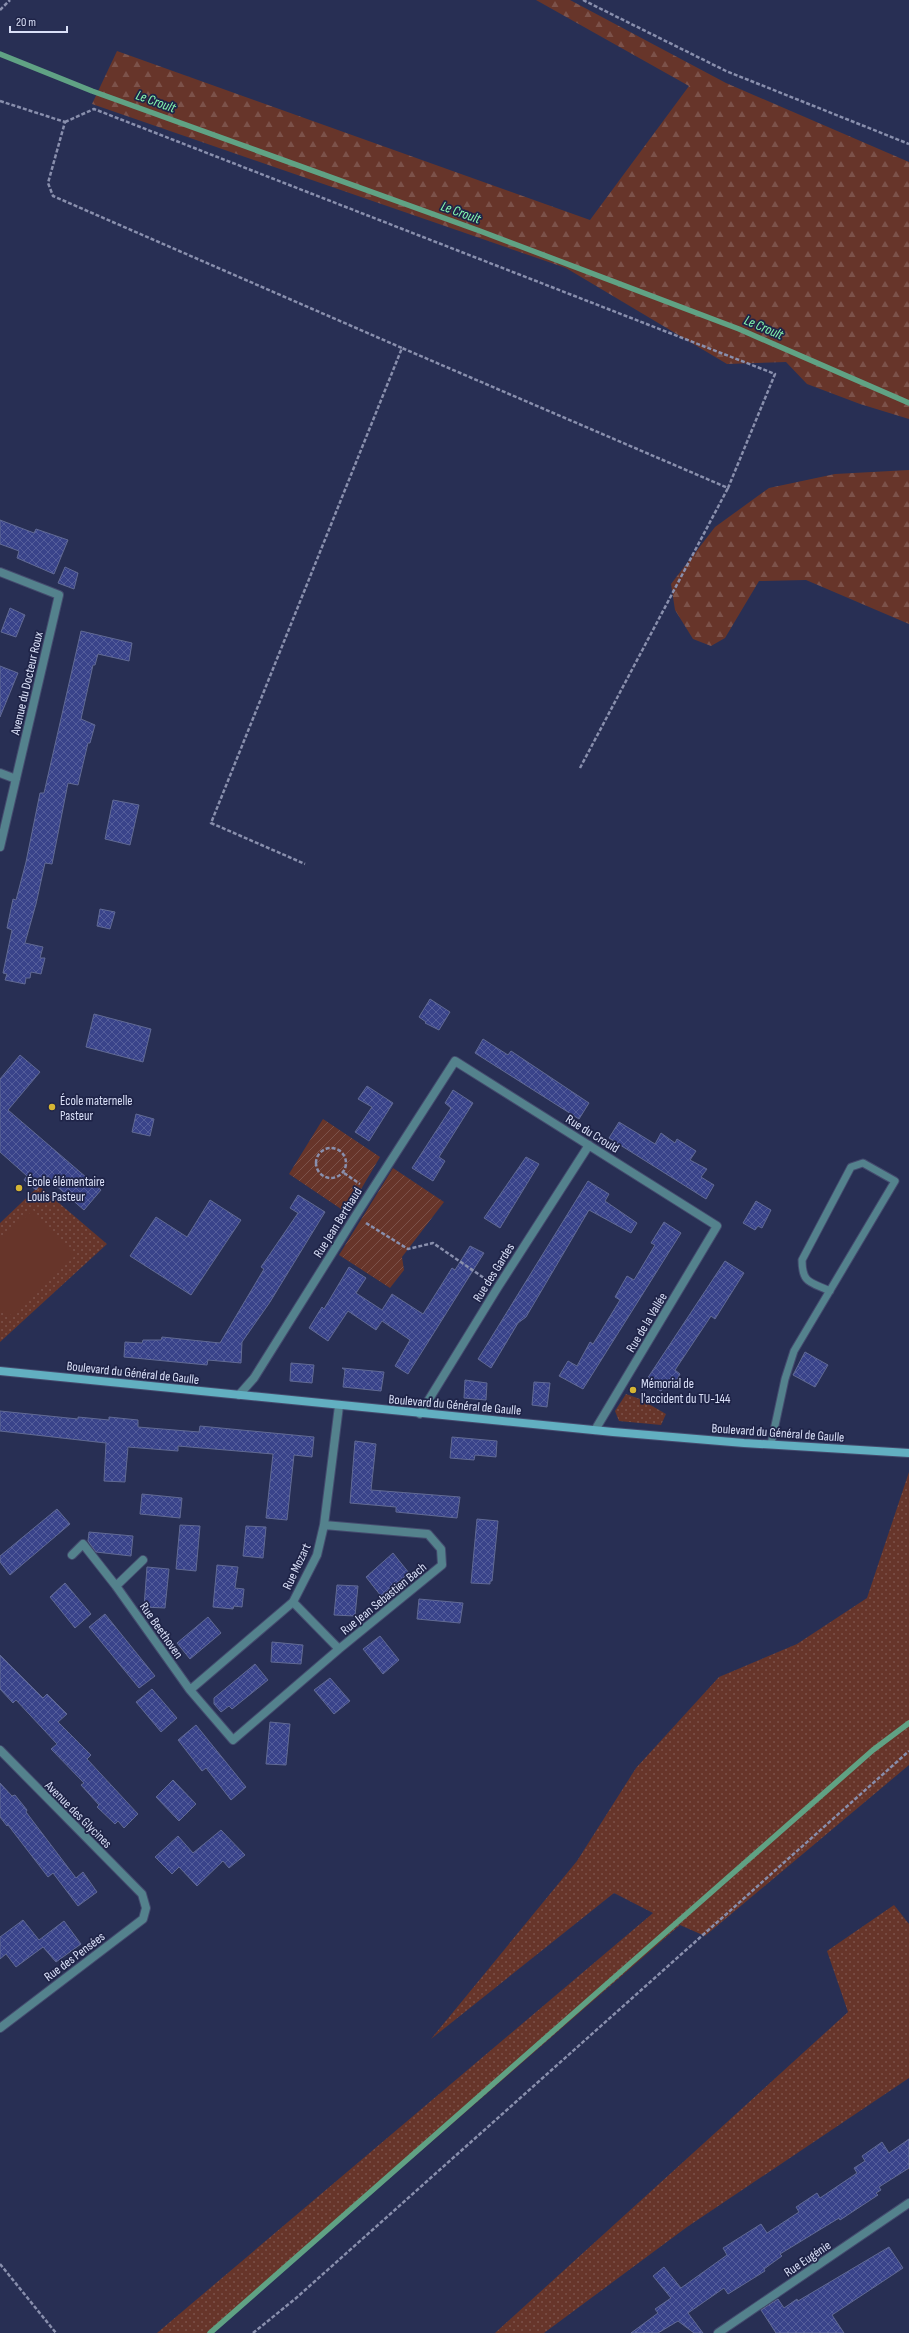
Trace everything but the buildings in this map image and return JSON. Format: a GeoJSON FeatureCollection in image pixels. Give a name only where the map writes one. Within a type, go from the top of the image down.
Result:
{"type":"FeatureCollection","features":[{"type":"Feature","properties":{"kind":"street","name":"Avenue du Docteur Roux"},"geometry":{"type":"LineString","coordinates":[[0,572],[59,595],[0,847]]}},
{"type":"Feature","properties":{"kind":"street"},"geometry":{"type":"LineString","coordinates":[[0,773],[16,779]]}},
{"type":"Feature","properties":{"kind":"street","name":"Rue du Crould"},"geometry":{"type":"LineString","coordinates":[[456,1060],[717,1226]]}},
{"type":"Feature","properties":{"kind":"street","name":"Rue Jean Berthaud"},"geometry":{"type":"LineString","coordinates":[[239,1394],[254,1378],[356,1215],[456,1060]]}},
{"type":"Feature","properties":{"kind":"street","name":"Rue des Gardes"},"geometry":{"type":"LineString","coordinates":[[420,1414],[498,1287],[589,1145]]}},
{"type":"Feature","properties":{"kind":"street","name":"Rue de la Vallée"},"geometry":{"type":"LineString","coordinates":[[595,1430],[717,1226]]}},
{"type":"Feature","properties":{"kind":"street","name":"Boulevard du Général de Gaulle"},"geometry":{"type":"LineString","coordinates":[[0,1371],[239,1394],[420,1414],[541,1423],[595,1430],[909,1453]]}},
{"type":"Feature","properties":{"kind":"street","name":"Rue Mozart"},"geometry":{"type":"LineString","coordinates":[[190,1690],[293,1602],[317,1555],[324,1525],[339,1406]]}},
{"type":"Feature","properties":{"kind":"street","name":"Rue Jean Sebastien Bach"},"geometry":{"type":"LineString","coordinates":[[233,1740],[339,1649],[442,1565],[441,1549],[428,1534],[324,1525]]}},
{"type":"Feature","properties":{"kind":"street","name":"Rue Beethoven"},"geometry":{"type":"LineString","coordinates":[[72,1555],[83,1544],[116,1586],[190,1690],[233,1740]]}},
{"type":"Feature","properties":{"kind":"street"},"geometry":{"type":"LineString","coordinates":[[116,1586],[143,1560]]}},
{"type":"Feature","properties":{"kind":"street"},"geometry":{"type":"LineString","coordinates":[[293,1602],[339,1649]]}},
{"type":"Feature","properties":{"kind":"street","name":"Avenue des Glycines"},"geometry":{"type":"LineString","coordinates":[[0,1750],[142,1894]]}},
{"type":"Feature","properties":{"kind":"street"},"geometry":{"type":"LineString","coordinates":[[0,1763],[7,1758]]}},
{"type":"Feature","properties":{"kind":"street","name":"Rue des Pensées"},"geometry":{"type":"LineString","coordinates":[[0,2028],[143,1919],[146,1908],[142,1894]]}},
{"type":"Feature","properties":{"kind":"street","name":"Rue Eugénie"},"geometry":{"type":"LineString","coordinates":[[718,2333],[909,2203]]}},
{"type":"Feature","properties":{"kind":"lane"},"geometry":{"type":"LineString","coordinates":[[771,1444],[785,1379],[794,1351],[830,1291],[895,1181],[863,1163],[851,1167],[802,1260],[802,1273],[806,1279],[830,1291]]}},
{"type":"Feature","properties":{"kind":"path"},"geometry":{"type":"LineString","coordinates":[[0,10],[10,0]]}},
{"type":"Feature","properties":{"kind":"path"},"geometry":{"type":"LineString","coordinates":[[583,0],[726,71],[909,144]]}},
{"type":"Feature","properties":{"kind":"path"},"geometry":{"type":"LineString","coordinates":[[0,101],[66,122],[94,109],[775,374],[728,488],[580,768]]}},
{"type":"Feature","properties":{"kind":"path"},"geometry":{"type":"LineString","coordinates":[[66,122],[48,183],[53,196],[728,488]]}},
{"type":"Feature","properties":{"kind":"path"},"geometry":{"type":"LineString","coordinates":[[304,864],[211,824],[402,348]]}},
{"type":"Feature","properties":{"kind":"path"},"geometry":{"type":"LineString","coordinates":[[330,1147],[341,1151],[347,1161],[344,1172],[334,1179],[322,1175],[316,1165],[319,1153],[330,1147]]}},
{"type":"Feature","properties":{"kind":"path"},"geometry":{"type":"LineString","coordinates":[[344,1172],[371,1192]]}},
{"type":"Feature","properties":{"kind":"path"},"geometry":{"type":"LineString","coordinates":[[356,1215],[408,1249],[433,1243],[498,1287]]}},
{"type":"Feature","properties":{"kind":"path"},"geometry":{"type":"LineString","coordinates":[[253,2333],[307,2288],[909,1750]]}},
{"type":"Feature","properties":{"kind":"path"},"geometry":{"type":"LineString","coordinates":[[0,2264],[56,2333]]}},
{"type":"Feature","properties":{"kind":"green space"},"geometry":{"type":"Polygon","coordinates":[[[536,0],[570,0],[726,83],[909,162],[909,419],[860,404],[807,384],[786,362],[727,364],[566,268],[92,104],[117,51],[590,220],[689,86],[536,0]]]}},
{"type":"Feature","properties":{"kind":"green space"},"geometry":{"type":"Polygon","coordinates":[[[909,470],[909,624],[806,580],[759,581],[725,638],[711,646],[693,639],[675,610],[671,584],[715,527],[769,488],[835,474],[909,470]]]}},
{"type":"Feature","properties":{"kind":"green space"},"geometry":{"type":"Polygon","coordinates":[[[323,1119],[380,1157],[347,1213],[289,1174],[323,1119]]]}},
{"type":"Feature","properties":{"kind":"green space"},"geometry":{"type":"Polygon","coordinates":[[[393,1168],[444,1202],[402,1257],[404,1270],[390,1288],[339,1255],[393,1168]]]}},
{"type":"Feature","properties":{"kind":"green space"},"geometry":{"type":"Polygon","coordinates":[[[39,1186],[107,1244],[0,1342],[0,1223],[39,1186]]]}},
{"type":"Feature","properties":{"kind":"green space"},"geometry":{"type":"Polygon","coordinates":[[[33,1210],[75,1256],[8,1317],[0,1308],[0,1241],[33,1210]]]}},
{"type":"Feature","properties":{"kind":"green space"},"geometry":{"type":"Polygon","coordinates":[[[626,1394],[640,1399],[666,1414],[661,1425],[619,1421],[615,1411],[626,1394]]]}},
{"type":"Feature","properties":{"kind":"green space"},"geometry":{"type":"Polygon","coordinates":[[[909,1472],[909,1765],[705,1936],[680,1925],[212,2333],[157,2333],[653,1913],[614,1893],[431,2039],[577,1861],[636,1768],[719,1677],[797,1644],[867,1598],[909,1472]]]}},
{"type":"Feature","properties":{"kind":"green space"},"geometry":{"type":"Polygon","coordinates":[[[894,1905],[909,1924],[909,2078],[687,2227],[544,2333],[495,2333],[848,2012],[827,1951],[894,1905]]]}},
{"type":"Feature","properties":{"kind":"waterway","name":"Le Croult"},"geometry":{"type":"LineString","coordinates":[[0,54],[92,91],[480,231],[739,329],[909,403]]}},
{"type":"Feature","properties":{"kind":"waterway"},"geometry":{"type":"LineString","coordinates":[[210,2333],[873,1750],[909,1723]]}},
{"type":"Feature","properties":{"kind":"place","name":"École maternelle Pasteur"},"geometry":{"type":"Point","coordinates":[52,1107]}},
{"type":"Feature","properties":{"kind":"place","name":"École élémentaire Louis Pasteur"},"geometry":{"type":"Point","coordinates":[19,1188]}},
{"type":"Feature","properties":{"kind":"place","name":"Mémorial de l'accident du TU-144"},"geometry":{"type":"Point","coordinates":[633,1390]}}]}
